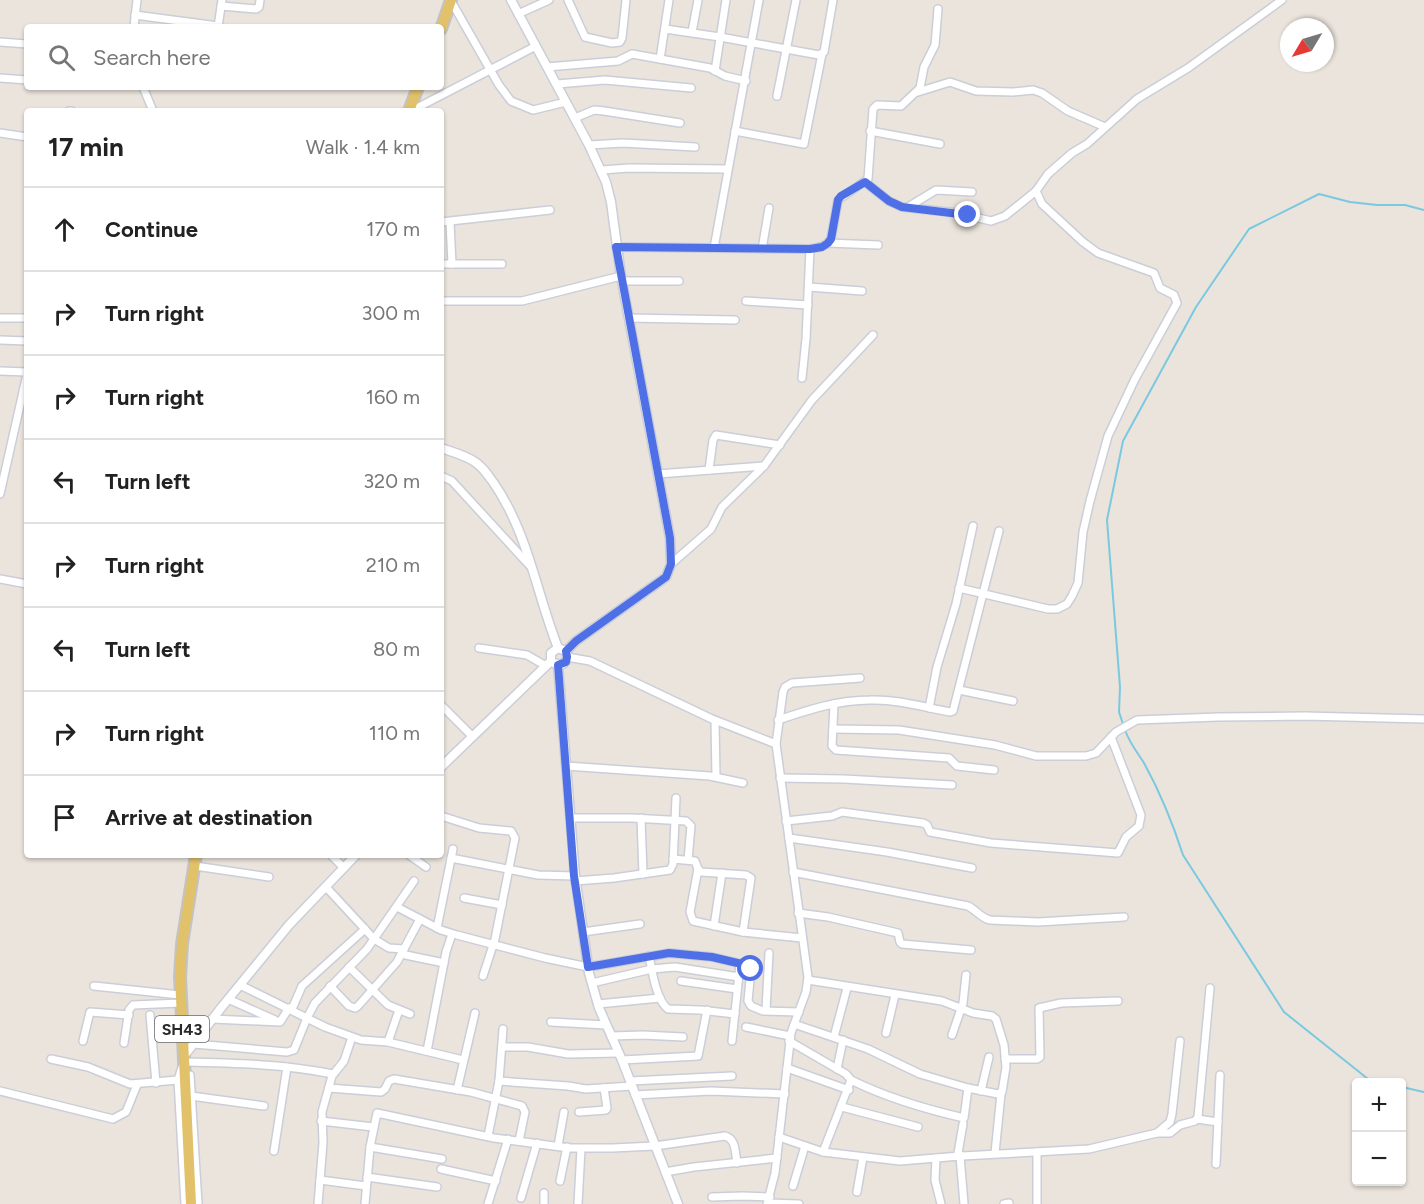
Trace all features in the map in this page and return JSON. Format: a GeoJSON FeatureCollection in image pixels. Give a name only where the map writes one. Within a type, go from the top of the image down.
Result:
{"type":"FeatureCollection","features":[{"type":"Feature","properties":{"kind":"main road"},"geometry":{"type":"LineString","coordinates":[[443,24],[451,1]]}},
{"type":"Feature","properties":{"kind":"main road"},"geometry":{"type":"LineString","coordinates":[[411,108],[417,90]]}},
{"type":"Feature","properties":{"kind":"main road","name":"SH43"},"geometry":{"type":"LineString","coordinates":[[191,1204],[180,960],[195,861]]}},
{"type":"Feature","properties":{"kind":"street"},"geometry":{"type":"LineString","coordinates":[[134,24],[137,0]]}},
{"type":"Feature","properties":{"kind":"street"},"geometry":{"type":"LineString","coordinates":[[218,24],[221,3],[256,9],[259,7],[260,0]]}},
{"type":"Feature","properties":{"kind":"street"},"geometry":{"type":"LineString","coordinates":[[511,0],[602,170],[611,202],[621,279],[670,538],[671,564],[666,577],[564,652]]}},
{"type":"Feature","properties":{"kind":"street"},"geometry":{"type":"LineString","coordinates":[[518,14],[549,0]]}},
{"type":"Feature","properties":{"kind":"street"},"geometry":{"type":"LineString","coordinates":[[568,0],[585,37],[612,44],[620,42],[622,38],[626,0]]}},
{"type":"Feature","properties":{"kind":"street"},"geometry":{"type":"LineString","coordinates":[[660,59],[669,0]]}},
{"type":"Feature","properties":{"kind":"street"},"geometry":{"type":"LineString","coordinates":[[692,32],[698,0]]}},
{"type":"Feature","properties":{"kind":"street"},"geometry":{"type":"LineString","coordinates":[[715,70],[726,0]]}},
{"type":"Feature","properties":{"kind":"street"},"geometry":{"type":"LineString","coordinates":[[714,248],[759,0]]}},
{"type":"Feature","properties":{"kind":"street"},"geometry":{"type":"LineString","coordinates":[[777,96],[796,0]]}},
{"type":"Feature","properties":{"kind":"street"},"geometry":{"type":"LineString","coordinates":[[735,131],[804,144],[833,0]]}},
{"type":"Feature","properties":{"kind":"street"},"geometry":{"type":"LineString","coordinates":[[865,182],[895,205],[907,208],[958,213],[991,221],[1005,216],[1037,193],[1048,174],[1137,99],[1188,68],[1282,0]]}},
{"type":"Feature","properties":{"kind":"street"},"geometry":{"type":"LineString","coordinates":[[451,1],[490,70],[511,101],[525,108],[540,110],[566,102]]}},
{"type":"Feature","properties":{"kind":"street"},"geometry":{"type":"LineString","coordinates":[[918,92],[924,67],[935,45],[938,9]]}},
{"type":"Feature","properties":{"kind":"street"},"geometry":{"type":"LineString","coordinates":[[135,15],[197,24]]}},
{"type":"Feature","properties":{"kind":"street"},"geometry":{"type":"LineString","coordinates":[[665,29],[822,54]]}},
{"type":"Feature","properties":{"kind":"street"},"geometry":{"type":"LineString","coordinates":[[0,42],[24,44]]}},
{"type":"Feature","properties":{"kind":"street"},"geometry":{"type":"LineString","coordinates":[[416,108],[536,46]]}},
{"type":"Feature","properties":{"kind":"street"},"geometry":{"type":"LineString","coordinates":[[548,67],[618,61],[632,54],[715,70],[725,76],[746,81]]}},
{"type":"Feature","properties":{"kind":"street"},"geometry":{"type":"LineString","coordinates":[[0,78],[24,80]]}},
{"type":"Feature","properties":{"kind":"street"},"geometry":{"type":"LineString","coordinates":[[557,84],[605,80],[691,88]]}},
{"type":"Feature","properties":{"kind":"street"},"geometry":{"type":"LineString","coordinates":[[616,247],[810,249],[822,247],[831,239],[838,200],[865,182],[869,175],[870,131],[875,106],[901,106],[918,92],[950,82],[976,92],[1033,90],[1042,93],[1068,111],[1105,127]]}},
{"type":"Feature","properties":{"kind":"street"},"geometry":{"type":"LineString","coordinates":[[144,90],[152,108]]}},
{"type":"Feature","properties":{"kind":"street"},"geometry":{"type":"LineString","coordinates":[[575,118],[594,110],[680,123]]}},
{"type":"Feature","properties":{"kind":"street"},"geometry":{"type":"LineString","coordinates":[[870,131],[940,144]]}},
{"type":"Feature","properties":{"kind":"street"},"geometry":{"type":"LineString","coordinates":[[0,133],[24,136]]}},
{"type":"Feature","properties":{"kind":"street"},"geometry":{"type":"LineString","coordinates":[[590,145],[623,143],[695,147]]}},
{"type":"Feature","properties":{"kind":"street"},"geometry":{"type":"LineString","coordinates":[[602,170],[727,169]]}},
{"type":"Feature","properties":{"kind":"street"},"geometry":{"type":"LineString","coordinates":[[907,208],[936,190],[972,192]]}},
{"type":"Feature","properties":{"kind":"street"},"geometry":{"type":"LineString","coordinates":[[959,588],[1048,609],[1057,609],[1066,604],[1078,583],[1083,532],[1108,436],[1135,379],[1177,303],[1174,295],[1160,288],[1154,273],[1098,253],[1042,204],[1037,193]]}},
{"type":"Feature","properties":{"kind":"street"},"geometry":{"type":"LineString","coordinates":[[762,249],[769,208]]}},
{"type":"Feature","properties":{"kind":"street"},"geometry":{"type":"LineString","coordinates":[[444,222],[550,210]]}},
{"type":"Feature","properties":{"kind":"street"},"geometry":{"type":"LineString","coordinates":[[450,222],[452,264]]}},
{"type":"Feature","properties":{"kind":"street"},"geometry":{"type":"LineString","coordinates":[[828,243],[878,245]]}},
{"type":"Feature","properties":{"kind":"street"},"geometry":{"type":"LineString","coordinates":[[802,378],[810,249]]}},
{"type":"Feature","properties":{"kind":"street"},"geometry":{"type":"LineString","coordinates":[[444,264],[502,264]]}},
{"type":"Feature","properties":{"kind":"street"},"geometry":{"type":"LineString","coordinates":[[444,301],[522,301],[621,279],[679,280]]}},
{"type":"Feature","properties":{"kind":"street"},"geometry":{"type":"LineString","coordinates":[[809,287],[862,291]]}},
{"type":"Feature","properties":{"kind":"street"},"geometry":{"type":"LineString","coordinates":[[746,302],[808,305]]}},
{"type":"Feature","properties":{"kind":"street"},"geometry":{"type":"LineString","coordinates":[[0,318],[24,318]]}},
{"type":"Feature","properties":{"kind":"street"},"geometry":{"type":"LineString","coordinates":[[628,318],[735,320]]}},
{"type":"Feature","properties":{"kind":"street"},"geometry":{"type":"LineString","coordinates":[[671,564],[711,529],[722,507],[764,466],[818,393],[873,335]]}},
{"type":"Feature","properties":{"kind":"street"},"geometry":{"type":"LineString","coordinates":[[0,340],[24,341]]}},
{"type":"Feature","properties":{"kind":"street"},"geometry":{"type":"LineString","coordinates":[[0,371],[24,373]]}},
{"type":"Feature","properties":{"kind":"street"},"geometry":{"type":"LineString","coordinates":[[0,492],[3,461],[24,384]]}},
{"type":"Feature","properties":{"kind":"street"},"geometry":{"type":"LineString","coordinates":[[709,470],[713,440],[716,435],[780,445]]}},
{"type":"Feature","properties":{"kind":"street"},"geometry":{"type":"LineString","coordinates":[[444,449],[467,457],[485,471],[516,523],[533,569],[547,621],[564,652],[563,664],[552,664],[527,655],[479,648]]}},
{"type":"Feature","properties":{"kind":"street"},"geometry":{"type":"LineString","coordinates":[[658,474],[764,466]]}},
{"type":"Feature","properties":{"kind":"street"},"geometry":{"type":"LineString","coordinates":[[444,477],[452,481],[533,569]]}},
{"type":"Feature","properties":{"kind":"street"},"geometry":{"type":"LineString","coordinates":[[929,708],[937,667],[973,526]]}},
{"type":"Feature","properties":{"kind":"street"},"geometry":{"type":"LineString","coordinates":[[778,720],[818,707],[872,699],[953,711],[999,531]]}},
{"type":"Feature","properties":{"kind":"street"},"geometry":{"type":"LineString","coordinates":[[0,579],[24,583]]}},
{"type":"Feature","properties":{"kind":"street"},"geometry":{"type":"LineString","coordinates":[[678,1204],[591,983],[575,878],[566,766],[551,653],[564,652],[590,662],[715,721],[776,744]]}},
{"type":"Feature","properties":{"kind":"street"},"geometry":{"type":"LineString","coordinates":[[444,764],[552,664]]}},
{"type":"Feature","properties":{"kind":"street"},"geometry":{"type":"LineString","coordinates":[[768,1201],[777,1158],[790,1039],[808,980],[776,744],[778,720],[783,692],[788,684],[860,678]]}},
{"type":"Feature","properties":{"kind":"street"},"geometry":{"type":"LineString","coordinates":[[959,690],[1013,701]]}},
{"type":"Feature","properties":{"kind":"street"},"geometry":{"type":"LineString","coordinates":[[834,704],[832,746],[836,750],[949,758],[957,766],[993,770]]}},
{"type":"Feature","properties":{"kind":"street"},"geometry":{"type":"LineString","coordinates":[[444,708],[472,736]]}},
{"type":"Feature","properties":{"kind":"street"},"geometry":{"type":"LineString","coordinates":[[833,729],[899,730],[995,745],[1040,756],[1086,756],[1094,755],[1113,734],[1137,720],[1305,716],[1424,719]]}},
{"type":"Feature","properties":{"kind":"street"},"geometry":{"type":"LineString","coordinates":[[715,721],[716,777]]}},
{"type":"Feature","properties":{"kind":"street"},"geometry":{"type":"LineString","coordinates":[[786,820],[832,816],[842,812],[923,823],[927,825],[930,832],[991,843],[1118,853],[1123,841],[1139,826],[1141,815],[1113,734]]}},
{"type":"Feature","properties":{"kind":"street"},"geometry":{"type":"LineString","coordinates":[[566,766],[716,777],[742,783]]}},
{"type":"Feature","properties":{"kind":"street"},"geometry":{"type":"LineString","coordinates":[[780,778],[952,785]]}},
{"type":"Feature","properties":{"kind":"street"},"geometry":{"type":"LineString","coordinates":[[451,858],[538,875],[575,878],[670,870],[673,859],[676,798]]}},
{"type":"Feature","properties":{"kind":"street"},"geometry":{"type":"LineString","coordinates":[[444,817],[479,828],[511,831],[515,837],[493,945],[483,976]]}},
{"type":"Feature","properties":{"kind":"street"},"geometry":{"type":"LineString","coordinates":[[570,818],[641,818],[686,821],[690,824],[688,860]]}},
{"type":"Feature","properties":{"kind":"street"},"geometry":{"type":"LineString","coordinates":[[641,818],[643,874]]}},
{"type":"Feature","properties":{"kind":"street"},"geometry":{"type":"LineString","coordinates":[[789,838],[887,852],[972,868]]}},
{"type":"Feature","properties":{"kind":"street"},"geometry":{"type":"LineString","coordinates":[[437,928],[453,849]]}},
{"type":"Feature","properties":{"kind":"street"},"geometry":{"type":"LineString","coordinates":[[334,858],[344,868]]}},
{"type":"Feature","properties":{"kind":"street"},"geometry":{"type":"LineString","coordinates":[[185,1204],[178,1080],[184,1059],[212,1019],[289,925],[353,858]]}},
{"type":"Feature","properties":{"kind":"street"},"geometry":{"type":"LineString","coordinates":[[413,858],[426,867]]}},
{"type":"Feature","properties":{"kind":"street"},"geometry":{"type":"LineString","coordinates":[[673,859],[697,862],[698,869],[690,916],[695,922],[743,932],[802,938]]}},
{"type":"Feature","properties":{"kind":"street"},"geometry":{"type":"LineString","coordinates":[[195,861],[269,877]]}},
{"type":"Feature","properties":{"kind":"street"},"geometry":{"type":"LineString","coordinates":[[698,869],[700,872],[746,875],[751,878],[743,932]]}},
{"type":"Feature","properties":{"kind":"street"},"geometry":{"type":"LineString","coordinates":[[793,872],[968,906],[990,920],[1038,922],[1124,917]]}},
{"type":"Feature","properties":{"kind":"street"},"geometry":{"type":"LineString","coordinates":[[714,926],[722,873]]}},
{"type":"Feature","properties":{"kind":"street"},"geometry":{"type":"LineString","coordinates":[[194,1044],[291,1052],[298,1042],[315,1003],[374,939],[414,881]]}},
{"type":"Feature","properties":{"kind":"street"},"geometry":{"type":"LineString","coordinates":[[326,887],[374,939],[389,948],[444,963]]}},
{"type":"Feature","properties":{"kind":"street"},"geometry":{"type":"LineString","coordinates":[[464,898],[502,905]]}},
{"type":"Feature","properties":{"kind":"street"},"geometry":{"type":"LineString","coordinates":[[397,907],[452,934],[588,967],[669,953],[693,954],[740,963],[751,969],[749,1004],[753,1008],[799,1012]]}},
{"type":"Feature","properties":{"kind":"street"},"geometry":{"type":"LineString","coordinates":[[798,914],[828,917],[898,933],[902,944],[971,950]]}},
{"type":"Feature","properties":{"kind":"street"},"geometry":{"type":"LineString","coordinates":[[330,986],[353,1007],[358,1006],[394,966],[420,919]]}},
{"type":"Feature","properties":{"kind":"street"},"geometry":{"type":"LineString","coordinates":[[583,932],[640,924]]}},
{"type":"Feature","properties":{"kind":"street"},"geometry":{"type":"LineString","coordinates":[[280,1022],[291,1009],[302,986],[365,929]]}},
{"type":"Feature","properties":{"kind":"street"},"geometry":{"type":"LineString","coordinates":[[427,1051],[452,934]]}},
{"type":"Feature","properties":{"kind":"street"},"geometry":{"type":"LineString","coordinates":[[765,1010],[769,953]]}},
{"type":"Feature","properties":{"kind":"street"},"geometry":{"type":"LineString","coordinates":[[649,956],[660,998],[668,1009],[707,1010],[735,1014]]}},
{"type":"Feature","properties":{"kind":"street"},"geometry":{"type":"LineString","coordinates":[[732,1041],[740,963]]}},
{"type":"Feature","properties":{"kind":"street"},"geometry":{"type":"LineString","coordinates":[[349,967],[388,1005],[410,1014]]}},
{"type":"Feature","properties":{"kind":"street"},"geometry":{"type":"LineString","coordinates":[[591,983],[652,969],[675,967],[739,977]]}},
{"type":"Feature","properties":{"kind":"street"},"geometry":{"type":"LineString","coordinates":[[952,1035],[962,1008],[966,975]]}},
{"type":"Feature","properties":{"kind":"street"},"geometry":{"type":"LineString","coordinates":[[808,980],[847,988],[942,1001],[973,1013],[994,1017],[1004,1045],[1006,1067],[1000,1094],[995,1153]]}},
{"type":"Feature","properties":{"kind":"street"},"geometry":{"type":"LineString","coordinates":[[681,981],[737,988]]}},
{"type":"Feature","properties":{"kind":"street"},"geometry":{"type":"LineString","coordinates":[[240,985],[352,1037],[365,1041],[388,1042],[463,1059]]}},
{"type":"Feature","properties":{"kind":"street"},"geometry":{"type":"LineString","coordinates":[[94,986],[180,999]]}},
{"type":"Feature","properties":{"kind":"street"},"geometry":{"type":"LineString","coordinates":[[834,1037],[847,988]]}},
{"type":"Feature","properties":{"kind":"street"},"geometry":{"type":"LineString","coordinates":[[1197,1119],[1204,1074],[1210,988]]}},
{"type":"Feature","properties":{"kind":"street"},"geometry":{"type":"LineString","coordinates":[[886,1033],[895,995]]}},
{"type":"Feature","properties":{"kind":"street"},"geometry":{"type":"LineString","coordinates":[[598,1004],[660,998]]}},
{"type":"Feature","properties":{"kind":"street"},"geometry":{"type":"LineString","coordinates":[[124,1042],[131,1006],[180,999]]}},
{"type":"Feature","properties":{"kind":"street"},"geometry":{"type":"LineString","coordinates":[[228,999],[280,1022]]}},
{"type":"Feature","properties":{"kind":"street"},"geometry":{"type":"LineString","coordinates":[[1005,1059],[1037,1059],[1040,1057],[1039,1008],[1061,1003],[1118,1001]]}},
{"type":"Feature","properties":{"kind":"street"},"geometry":{"type":"LineString","coordinates":[[388,1042],[399,1010]]}},
{"type":"Feature","properties":{"kind":"street"},"geometry":{"type":"LineString","coordinates":[[502,1047],[528,1047],[568,1054],[620,1057],[698,1056],[707,1010]]}},
{"type":"Feature","properties":{"kind":"street"},"geometry":{"type":"LineString","coordinates":[[83,1041],[90,1012],[129,1015]]}},
{"type":"Feature","properties":{"kind":"street"},"geometry":{"type":"LineString","coordinates":[[457,1090],[475,1013]]}},
{"type":"Feature","properties":{"kind":"street"},"geometry":{"type":"LineString","coordinates":[[150,1015],[156,1083]]}},
{"type":"Feature","properties":{"kind":"street"},"geometry":{"type":"LineString","coordinates":[[212,1019],[280,1022]]}},
{"type":"Feature","properties":{"kind":"street"},"geometry":{"type":"LineString","coordinates":[[551,1022],[606,1025]]}},
{"type":"Feature","properties":{"kind":"street"},"geometry":{"type":"LineString","coordinates":[[794,1024],[876,1053],[901,1067],[920,1074],[968,1088],[1000,1094]]}},
{"type":"Feature","properties":{"kind":"street"},"geometry":{"type":"LineString","coordinates":[[746,1027],[790,1039],[851,1080],[874,1092],[897,1100],[964,1118],[968,1088]]}},
{"type":"Feature","properties":{"kind":"street"},"geometry":{"type":"LineString","coordinates":[[488,1136],[499,1081],[503,1029]]}},
{"type":"Feature","properties":{"kind":"street"},"geometry":{"type":"LineString","coordinates":[[611,1036],[669,1035],[683,1037]]}},
{"type":"Feature","properties":{"kind":"street"},"geometry":{"type":"LineString","coordinates":[[318,1204],[323,1143],[321,1121],[333,1074],[344,1061],[352,1037]]}},
{"type":"Feature","properties":{"kind":"street"},"geometry":{"type":"LineString","coordinates":[[837,1069],[843,1040]]}},
{"type":"Feature","properties":{"kind":"street"},"geometry":{"type":"LineString","coordinates":[[1157,1133],[1170,1122],[1180,1041]]}},
{"type":"Feature","properties":{"kind":"street"},"geometry":{"type":"LineString","coordinates":[[981,1091],[989,1057]]}},
{"type":"Feature","properties":{"kind":"street"},"geometry":{"type":"LineString","coordinates":[[51,1059],[88,1067],[137,1085],[178,1080]]}},
{"type":"Feature","properties":{"kind":"street"},"geometry":{"type":"LineString","coordinates":[[184,1059],[333,1074]]}},
{"type":"Feature","properties":{"kind":"street"},"geometry":{"type":"LineString","coordinates":[[184,1059],[190,1072],[198,1204]]}},
{"type":"Feature","properties":{"kind":"street"},"geometry":{"type":"LineString","coordinates":[[274,1151],[286,1068]]}},
{"type":"Feature","properties":{"kind":"street"},"geometry":{"type":"LineString","coordinates":[[787,1068],[849,1090]]}},
{"type":"Feature","properties":{"kind":"street"},"geometry":{"type":"LineString","coordinates":[[1216,1164],[1220,1075]]}},
{"type":"Feature","properties":{"kind":"street"},"geometry":{"type":"LineString","coordinates":[[499,1081],[586,1089],[632,1087],[732,1076]]}},
{"type":"Feature","properties":{"kind":"street"},"geometry":{"type":"LineString","coordinates":[[329,1088],[381,1092],[389,1081],[394,1079],[496,1099],[524,1107],[519,1141]]}},
{"type":"Feature","properties":{"kind":"street"},"geometry":{"type":"LineString","coordinates":[[824,1152],[851,1080]]}},
{"type":"Feature","properties":{"kind":"street"},"geometry":{"type":"LineString","coordinates":[[0,1091],[113,1119],[126,1112],[137,1085]]}},
{"type":"Feature","properties":{"kind":"street"},"geometry":{"type":"LineString","coordinates":[[632,1087],[784,1094]]}},
{"type":"Feature","properties":{"kind":"street"},"geometry":{"type":"LineString","coordinates":[[579,1112],[606,1110],[604,1088]]}},
{"type":"Feature","properties":{"kind":"street"},"geometry":{"type":"LineString","coordinates":[[191,1096],[264,1107]]}},
{"type":"Feature","properties":{"kind":"street"},"geometry":{"type":"LineString","coordinates":[[842,1107],[918,1127]]}},
{"type":"Feature","properties":{"kind":"street"},"geometry":{"type":"LineString","coordinates":[[560,1181],[564,1112]]}},
{"type":"Feature","properties":{"kind":"street"},"geometry":{"type":"LineString","coordinates":[[365,1204],[373,1127],[375,1116],[380,1113],[508,1140],[581,1149],[655,1146],[725,1136],[731,1138],[733,1142],[737,1163]]}},
{"type":"Feature","properties":{"kind":"street"},"geometry":{"type":"LineString","coordinates":[[779,1137],[824,1152],[900,1161],[995,1153],[1079,1151],[1157,1133],[1170,1133],[1180,1125],[1197,1119],[1218,1122]]}},
{"type":"Feature","properties":{"kind":"street"},"geometry":{"type":"LineString","coordinates":[[321,1121],[373,1127]]}},
{"type":"Feature","properties":{"kind":"street"},"geometry":{"type":"LineString","coordinates":[[963,1124],[958,1153],[964,1204]]}},
{"type":"Feature","properties":{"kind":"street"},"geometry":{"type":"LineString","coordinates":[[488,1204],[508,1140]]}},
{"type":"Feature","properties":{"kind":"street"},"geometry":{"type":"LineString","coordinates":[[520,1198],[537,1143]]}},
{"type":"Feature","properties":{"kind":"street"},"geometry":{"type":"LineString","coordinates":[[793,1186],[805,1146]]}},
{"type":"Feature","properties":{"kind":"street"},"geometry":{"type":"LineString","coordinates":[[370,1147],[442,1159]]}},
{"type":"Feature","properties":{"kind":"street"},"geometry":{"type":"LineString","coordinates":[[578,1204],[581,1149]]}},
{"type":"Feature","properties":{"kind":"street"},"geometry":{"type":"LineString","coordinates":[[1037,1152],[1037,1204]]}},
{"type":"Feature","properties":{"kind":"street"},"geometry":{"type":"LineString","coordinates":[[857,1192],[863,1157]]}},
{"type":"Feature","properties":{"kind":"street"},"geometry":{"type":"LineString","coordinates":[[665,1172],[777,1158]]}},
{"type":"Feature","properties":{"kind":"street"},"geometry":{"type":"LineString","coordinates":[[936,1158],[935,1180],[941,1204]]}},
{"type":"Feature","properties":{"kind":"street"},"geometry":{"type":"LineString","coordinates":[[441,1169],[496,1181]]}},
{"type":"Feature","properties":{"kind":"street"},"geometry":{"type":"LineString","coordinates":[[367,1177],[437,1187]]}},
{"type":"Feature","properties":{"kind":"street"},"geometry":{"type":"LineString","coordinates":[[320,1180],[366,1186]]}},
{"type":"Feature","properties":{"kind":"street"},"geometry":{"type":"LineString","coordinates":[[544,1193],[544,1204]]}},
{"type":"Feature","properties":{"kind":"street"},"geometry":{"type":"LineString","coordinates":[[712,1197],[749,1196],[768,1201],[799,1204]]}},
{"type":"Feature","properties":{"kind":"waterway"},"geometry":{"type":"LineString","coordinates":[[1123,724],[1119,712],[1120,687],[1107,520],[1123,441],[1196,307],[1249,229],[1319,194],[1350,202],[1405,205],[1424,210]]}},
{"type":"Feature","properties":{"kind":"waterway"},"geometry":{"type":"LineString","coordinates":[[1125,730],[1155,785],[1183,855],[1284,1012],[1367,1078]]}},
{"type":"Feature","properties":{"kind":"waterway"},"geometry":{"type":"LineString","coordinates":[[1406,1088],[1424,1092]]}},
{"type":"Feature","properties":{"kind":"route"},"geometry":{"type":"LineString","coordinates":[[751,969],[746,965],[712,957],[669,953],[588,967],[574,876],[558,665],[566,662],[566,651],[576,641],[666,577],[671,564],[670,538],[616,247],[762,249],[822,247],[831,239],[838,200],[865,182],[895,205],[968,215]]}}]}
